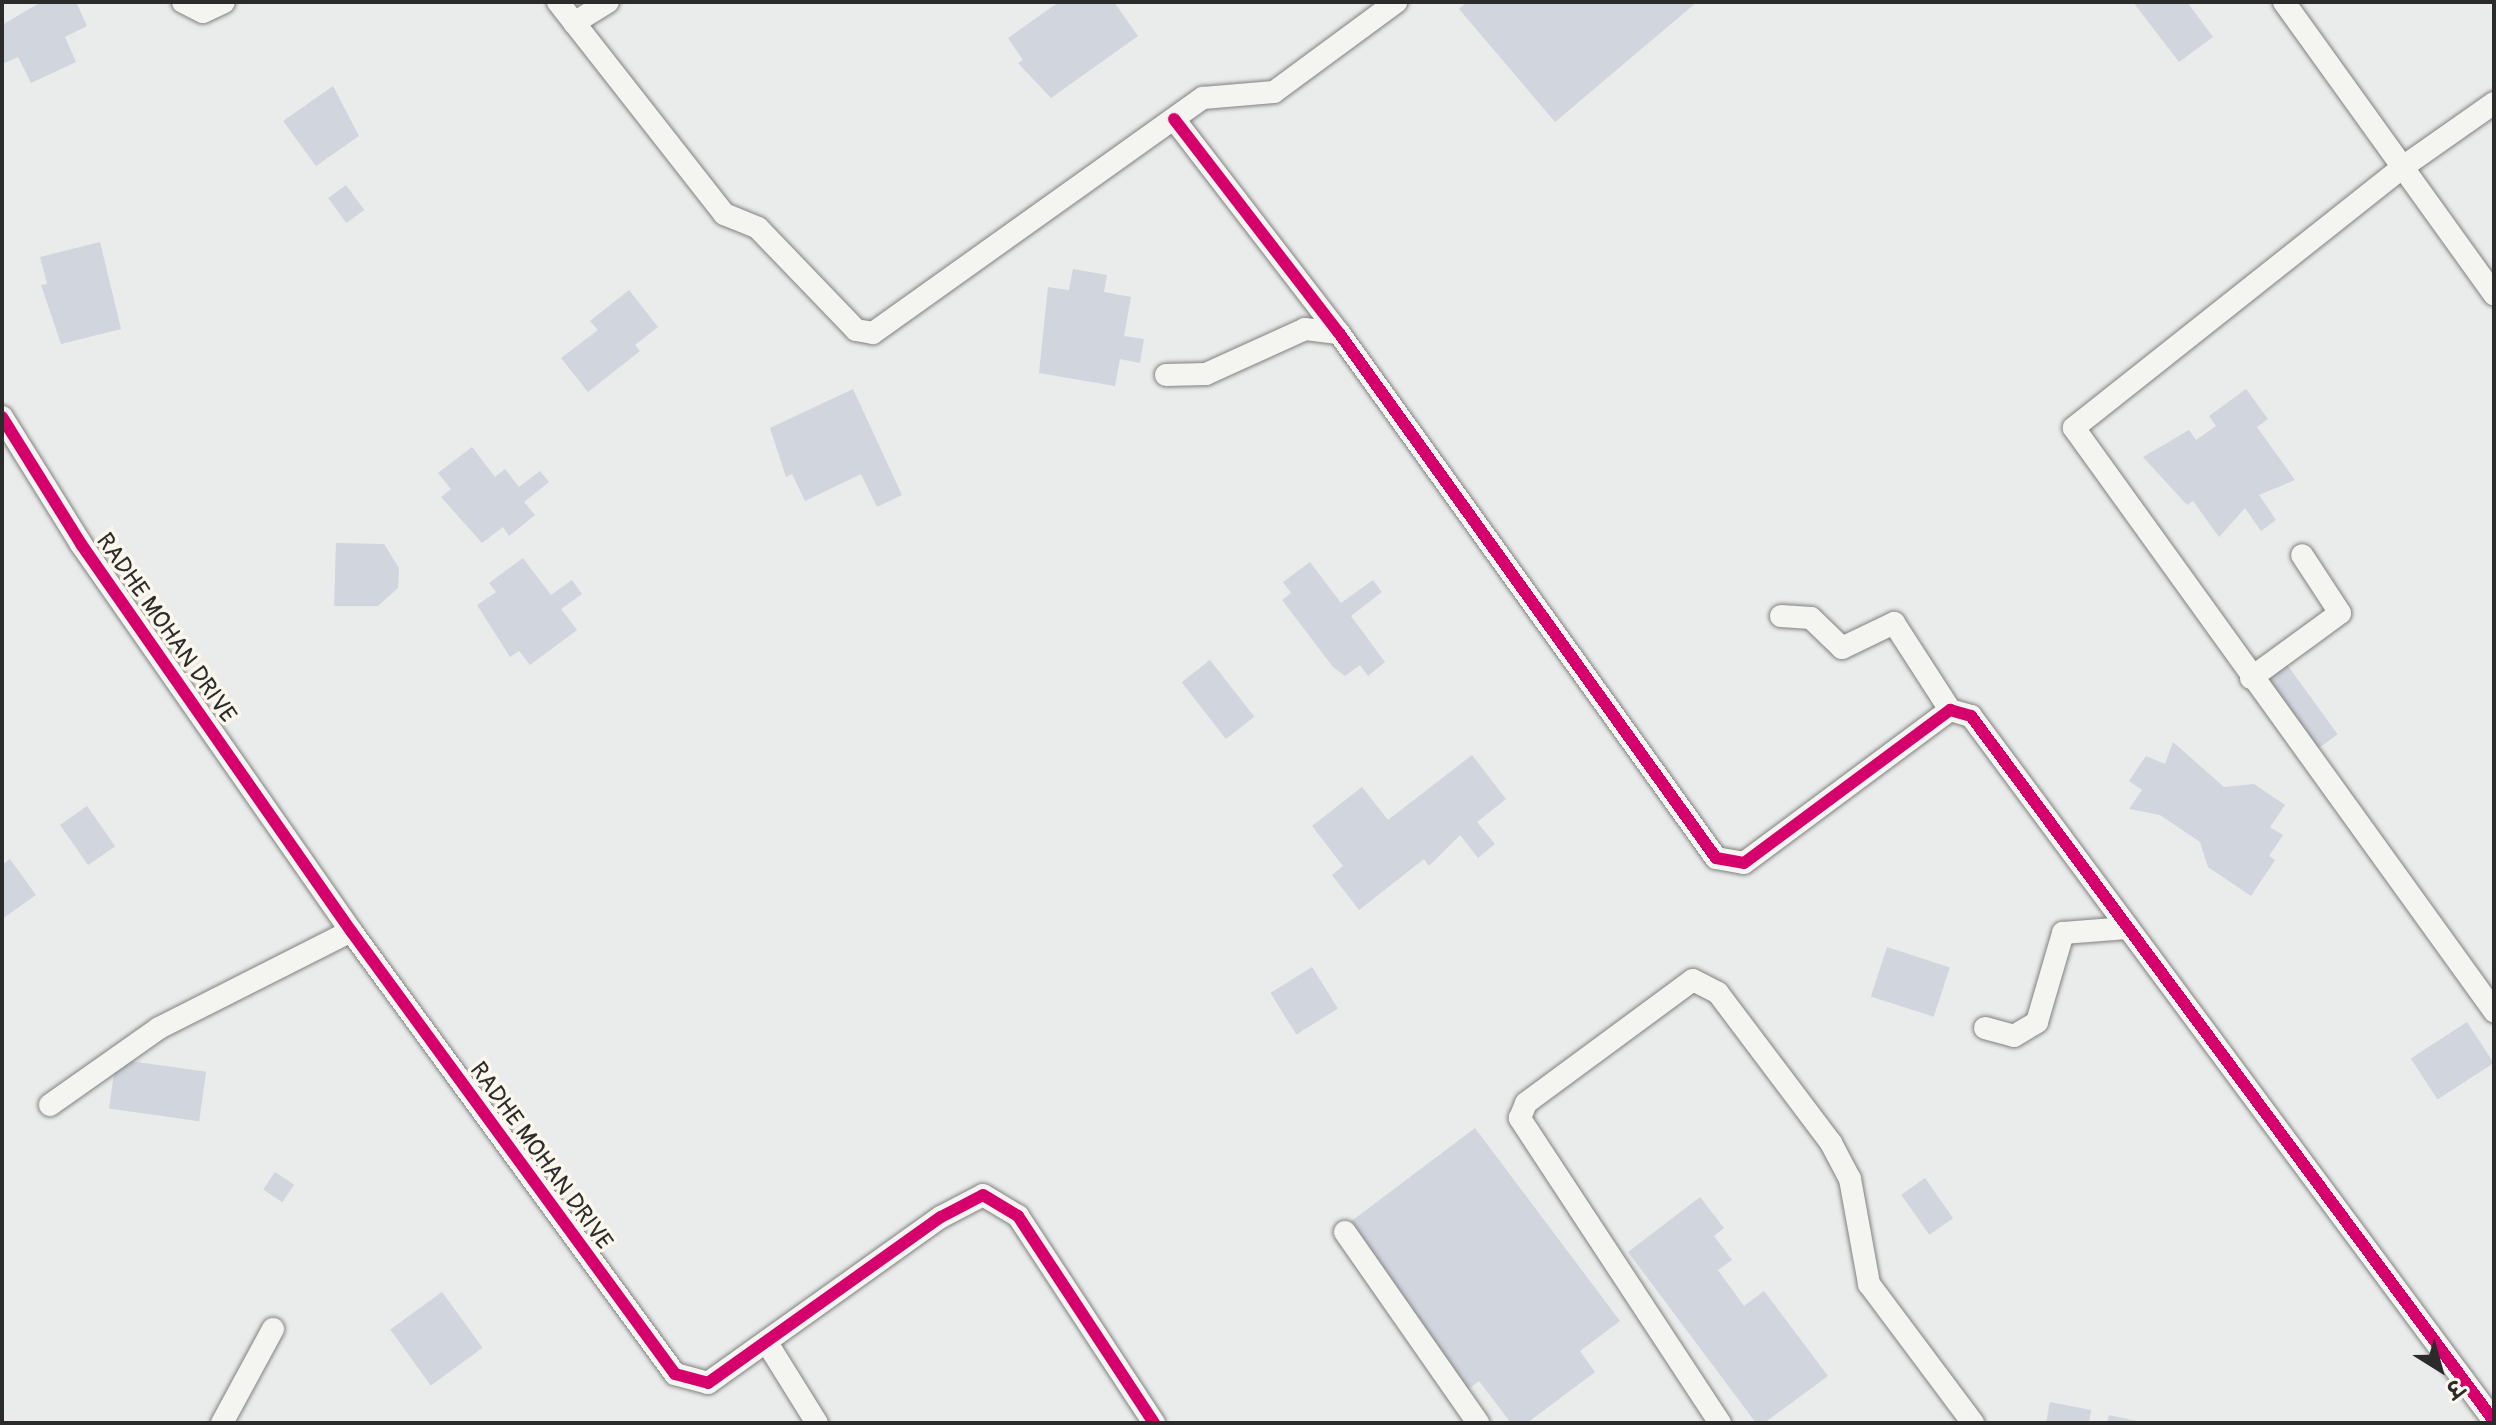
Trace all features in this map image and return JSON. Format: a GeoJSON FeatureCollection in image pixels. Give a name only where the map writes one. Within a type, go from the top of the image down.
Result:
{"type":"FeatureCollection","features":[{"type":"Feature","properties":{"kind":"street"},"geometry":{"type":"LineString","coordinates":[[183,2],[196,12],[224,2]]}},
{"type":"Feature","properties":{"kind":"street"},"geometry":{"type":"LineString","coordinates":[[558,2],[724,214],[758,228],[867,332],[886,327],[1211,94],[1274,92],[1396,2]]}},
{"type":"Feature","properties":{"kind":"street"},"geometry":{"type":"LineString","coordinates":[[574,23],[608,2]]}},
{"type":"Feature","properties":{"kind":"street"},"geometry":{"type":"LineString","coordinates":[[2284,2],[2494,294]]}},
{"type":"Feature","properties":{"kind":"street"},"geometry":{"type":"LineString","coordinates":[[2494,103],[2403,167],[2075,423],[2081,444],[2494,1011]]}},
{"type":"Feature","properties":{"kind":"street"},"geometry":{"type":"LineString","coordinates":[[1174,119],[1339,333],[1724,864],[1752,858],[1950,710]]}},
{"type":"Feature","properties":{"kind":"street"},"geometry":{"type":"LineString","coordinates":[[1166,375],[1206,374],[1305,329],[1339,333]]}},
{"type":"Feature","properties":{"kind":"street","name":"RADHE MOHAN DRIVE"},"geometry":{"type":"LineString","coordinates":[[2,417],[81,544],[351,931],[675,1374],[708,1383],[769,1346],[941,1217],[970,1199],[994,1197],[1018,1216],[1154,1423]]}},
{"type":"Feature","properties":{"kind":"street"},"geometry":{"type":"LineString","coordinates":[[2251,678],[2340,613],[2302,555]]}},
{"type":"Feature","properties":{"kind":"street"},"geometry":{"type":"LineString","coordinates":[[1781,616],[1811,618],[1842,648],[1894,623],[1950,710],[1981,727],[2494,1421]]}},
{"type":"Feature","properties":{"kind":"street"},"geometry":{"type":"LineString","coordinates":[[1985,1028],[2014,1036],[2037,1022],[2063,933],[2127,928]]}},
{"type":"Feature","properties":{"kind":"street"},"geometry":{"type":"LineString","coordinates":[[50,1105],[159,1028],[351,931]]}},
{"type":"Feature","properties":{"kind":"street"},"geometry":{"type":"LineString","coordinates":[[1720,1423],[1520,1118],[1526,1103],[1693,980],[1718,993],[1831,1143],[1850,1179],[1869,1284],[1973,1423]]}},
{"type":"Feature","properties":{"kind":"street"},"geometry":{"type":"LineString","coordinates":[[1345,1232],[1478,1423]]}},
{"type":"Feature","properties":{"kind":"street"},"geometry":{"type":"LineString","coordinates":[[222,1423],[273,1329]]}},
{"type":"Feature","properties":{"kind":"street"},"geometry":{"type":"LineString","coordinates":[[769,1346],[817,1423]]}},
{"type":"Feature","properties":{"kind":"building"},"geometry":{"type":"Polygon","coordinates":[[[41,2],[76,2],[87,26],[65,37],[76,62],[31,83],[18,57],[2,64],[2,25],[41,2]]]}},
{"type":"Feature","properties":{"kind":"building"},"geometry":{"type":"Polygon","coordinates":[[[1059,2],[1114,2],[1138,36],[1051,98],[1018,63],[1023,60],[1008,38],[1059,2]]]}},
{"type":"Feature","properties":{"kind":"building"},"geometry":{"type":"Polygon","coordinates":[[[1467,2],[1697,2],[1555,122],[1459,9],[1467,2]]]}},
{"type":"Feature","properties":{"kind":"building"},"geometry":{"type":"Polygon","coordinates":[[[2133,2],[2187,2],[2213,37],[2179,62],[2133,2]]]}},
{"type":"Feature","properties":{"kind":"building"},"geometry":{"type":"Polygon","coordinates":[[[333,86],[359,136],[316,166],[283,121],[333,86]]]}},
{"type":"Feature","properties":{"kind":"building"},"geometry":{"type":"Polygon","coordinates":[[[346,185],[364,210],[346,223],[328,198],[346,185]]]}},
{"type":"Feature","properties":{"kind":"building"},"geometry":{"type":"Polygon","coordinates":[[[100,242],[121,329],[61,344],[41,285],[47,284],[40,257],[100,242]]]}},
{"type":"Feature","properties":{"kind":"building"},"geometry":{"type":"Polygon","coordinates":[[[1073,269],[1107,275],[1104,292],[1131,297],[1124,336],[1144,339],[1140,363],[1120,359],[1115,386],[1039,373],[1048,287],[1069,290],[1073,269]]]}},
{"type":"Feature","properties":{"kind":"building"},"geometry":{"type":"Polygon","coordinates":[[[629,290],[658,327],[635,345],[640,351],[588,392],[561,358],[598,330],[590,321],[629,290]]]}},
{"type":"Feature","properties":{"kind":"building"},"geometry":{"type":"Polygon","coordinates":[[[853,389],[902,495],[877,507],[861,474],[805,501],[792,474],[786,477],[770,428],[853,389]]]}},
{"type":"Feature","properties":{"kind":"building"},"geometry":{"type":"Polygon","coordinates":[[[2246,389],[2268,419],[2257,427],[2295,480],[2259,495],[2276,520],[2261,531],[2245,508],[2219,537],[2193,501],[2187,505],[2143,457],[2189,430],[2196,440],[2216,426],[2209,416],[2246,389]]]}},
{"type":"Feature","properties":{"kind":"building"},"geometry":{"type":"Polygon","coordinates":[[[472,447],[495,477],[505,469],[519,487],[540,471],[549,482],[524,502],[535,515],[509,536],[503,527],[482,543],[441,497],[451,489],[438,473],[472,447]]]}},
{"type":"Feature","properties":{"kind":"building"},"geometry":{"type":"Polygon","coordinates":[[[336,543],[384,544],[399,568],[398,588],[378,606],[334,606],[336,543]]]}},
{"type":"Feature","properties":{"kind":"building"},"geometry":{"type":"Polygon","coordinates":[[[523,558],[551,595],[572,580],[582,594],[561,609],[577,630],[530,665],[519,651],[510,657],[477,605],[496,592],[489,583],[523,558]]]}},
{"type":"Feature","properties":{"kind":"building"},"geometry":{"type":"Polygon","coordinates":[[[1310,562],[1341,603],[1373,580],[1382,592],[1351,616],[1385,662],[1368,676],[1360,665],[1345,676],[1333,667],[1282,600],[1291,593],[1283,582],[1310,562]]]}},
{"type":"Feature","properties":{"kind":"building"},"geometry":{"type":"Polygon","coordinates":[[[2283,659],[2338,734],[2317,750],[2262,674],[2283,659]]]}},
{"type":"Feature","properties":{"kind":"building"},"geometry":{"type":"Polygon","coordinates":[[[1210,660],[1254,717],[1226,739],[1182,682],[1210,660]]]}},
{"type":"Feature","properties":{"kind":"building"},"geometry":{"type":"Polygon","coordinates":[[[2173,742],[2224,787],[2254,784],[2285,805],[2270,827],[2283,835],[2269,856],[2275,860],[2251,896],[2208,867],[2200,842],[2160,815],[2129,809],[2142,790],[2129,781],[2146,756],[2165,764],[2173,742]]]}},
{"type":"Feature","properties":{"kind":"building"},"geometry":{"type":"Polygon","coordinates":[[[1472,755],[1506,799],[1477,822],[1495,844],[1478,858],[1460,835],[1429,866],[1424,859],[1359,910],[1332,875],[1343,866],[1312,826],[1362,787],[1388,820],[1472,755]]]}},
{"type":"Feature","properties":{"kind":"building"},"geometry":{"type":"Polygon","coordinates":[[[87,806],[115,846],[88,865],[60,825],[87,806]]]}},
{"type":"Feature","properties":{"kind":"building"},"geometry":{"type":"Polygon","coordinates":[[[10,859],[36,895],[2,919],[2,865],[10,859]]]}},
{"type":"Feature","properties":{"kind":"building"},"geometry":{"type":"Polygon","coordinates":[[[1887,947],[1950,967],[1934,1017],[1871,996],[1887,947]]]}},
{"type":"Feature","properties":{"kind":"building"},"geometry":{"type":"Polygon","coordinates":[[[1312,967],[1338,1009],[1296,1035],[1270,993],[1312,967]]]}},
{"type":"Feature","properties":{"kind":"building"},"geometry":{"type":"Polygon","coordinates":[[[2467,1022],[2494,1063],[2437,1100],[2411,1058],[2467,1022]]]}},
{"type":"Feature","properties":{"kind":"building"},"geometry":{"type":"Polygon","coordinates":[[[116,1059],[206,1072],[199,1121],[109,1109],[116,1059]]]}},
{"type":"Feature","properties":{"kind":"building"},"geometry":{"type":"Polygon","coordinates":[[[1475,1128],[1620,1321],[1580,1351],[1595,1372],[1527,1423],[1511,1423],[1479,1381],[1467,1390],[1345,1226],[1475,1128]]]}},
{"type":"Feature","properties":{"kind":"building"},"geometry":{"type":"Polygon","coordinates":[[[275,1172],[294,1185],[282,1202],[263,1189],[275,1172]]]}},
{"type":"Feature","properties":{"kind":"building"},"geometry":{"type":"Polygon","coordinates":[[[1925,1178],[1953,1218],[1929,1235],[1901,1195],[1925,1178]]]}},
{"type":"Feature","properties":{"kind":"building"},"geometry":{"type":"Polygon","coordinates":[[[1700,1197],[1724,1228],[1714,1236],[1732,1260],[1718,1270],[1744,1306],[1764,1291],[1828,1376],[1764,1423],[1756,1423],[1628,1252],[1700,1197]]]}},
{"type":"Feature","properties":{"kind":"building"},"geometry":{"type":"Polygon","coordinates":[[[442,1292],[483,1348],[431,1385],[390,1330],[442,1292]]]}},
{"type":"Feature","properties":{"kind":"building"},"geometry":{"type":"Polygon","coordinates":[[[2050,1402],[2091,1410],[2089,1423],[2046,1423],[2050,1402]]]}},
{"type":"Feature","properties":{"kind":"building"},"geometry":{"type":"Polygon","coordinates":[[[2109,1415],[2141,1422],[2107,1423],[2109,1415]]]}},
{"type":"Feature","properties":{"kind":"cycle path"},"geometry":{"type":"LineString","coordinates":[[1174,119],[1339,333],[1716,858],[1744,863],[1950,710],[1971,716],[2494,1421]]}},
{"type":"Feature","properties":{"kind":"cycle path"},"geometry":{"type":"LineString","coordinates":[[2,417],[81,544],[351,931],[675,1374],[708,1383],[941,1217],[983,1195],[1018,1216],[1154,1423]]}}]}
